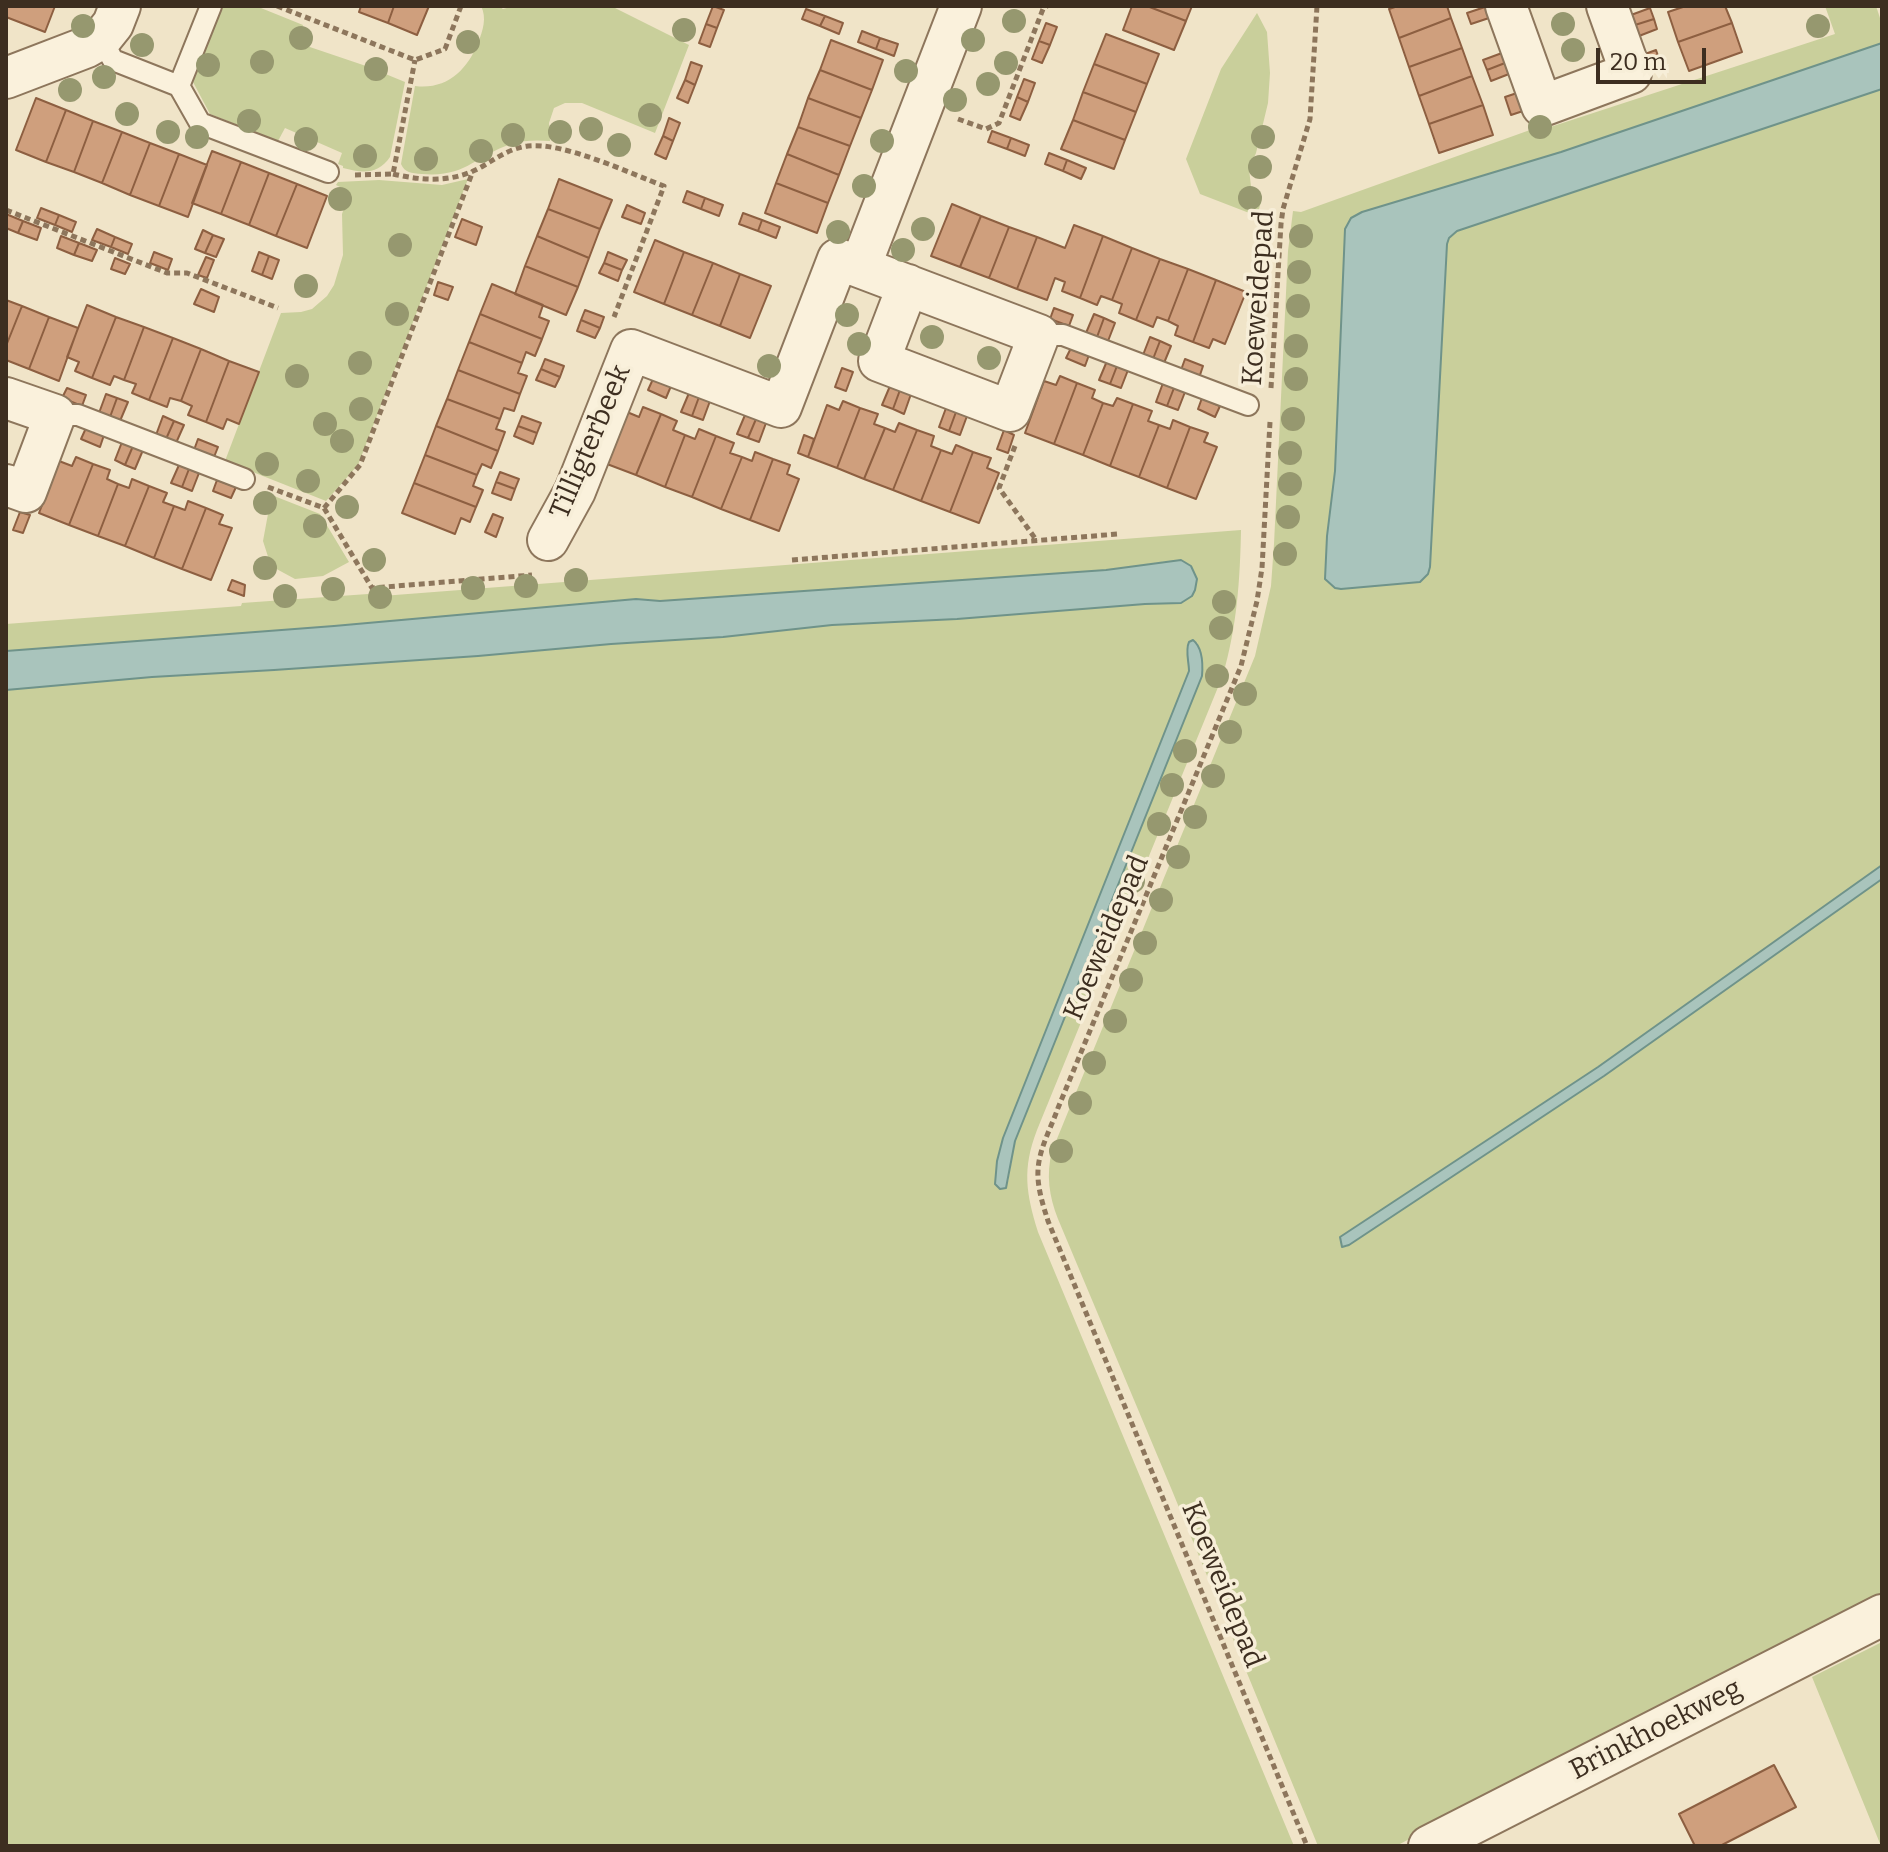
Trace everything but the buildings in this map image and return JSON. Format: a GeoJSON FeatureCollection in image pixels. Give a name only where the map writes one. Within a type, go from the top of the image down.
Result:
{"type":"FeatureCollection","features":[{"type":"Feature","properties":{"kind":"street"},"geometry":{"type":"LineString","coordinates":[[908,285],[879,361],[1010,411],[1039,335],[908,285],[860,267],[961,6]]}},
{"type":"Feature","properties":{"kind":"street"},"geometry":{"type":"LineString","coordinates":[[1506,6],[1542,106],[1631,73],[1607,6]]}},
{"type":"Feature","properties":{"kind":"street"},"geometry":{"type":"LineString","coordinates":[[6,78],[87,47],[110,23]]}},
{"type":"Feature","properties":{"kind":"street","name":"Tilligterbeek"},"geometry":{"type":"LineString","coordinates":[[548,540],[575,491],[631,350],[781,407],[838,259],[860,267]]}},
{"type":"Feature","properties":{"kind":"street"},"geometry":{"type":"LineString","coordinates":[[6,398],[55,415],[26,492],[6,485]]}},
{"type":"Feature","properties":{"kind":"street","name":"Brinkhoekweg"},"geometry":{"type":"LineString","coordinates":[[1429,1846],[1882,1615]]}},
{"type":"Feature","properties":{"kind":"lane"},"geometry":{"type":"LineString","coordinates":[[179,86],[211,6]]}},
{"type":"Feature","properties":{"kind":"lane"},"geometry":{"type":"LineString","coordinates":[[110,23],[113,60],[179,86],[200,123],[328,172]]}},
{"type":"Feature","properties":{"kind":"lane"},"geometry":{"type":"LineString","coordinates":[[1039,335],[1063,335],[1248,405]]}},
{"type":"Feature","properties":{"kind":"lane"},"geometry":{"type":"LineString","coordinates":[[55,415],[78,415],[244,479]]}},
{"type":"Feature","properties":{"kind":"path"},"geometry":{"type":"LineString","coordinates":[[277,6],[415,60],[445,49],[461,6]]}},
{"type":"Feature","properties":{"kind":"path"},"geometry":{"type":"LineString","coordinates":[[923,105],[986,129],[999,123],[1043,9],[1047,6]]}},
{"type":"Feature","properties":{"kind":"path","name":"Koeweidepad"},"geometry":{"type":"LineString","coordinates":[[1271,399],[1281,224],[1310,119],[1317,6]]}},
{"type":"Feature","properties":{"kind":"path"},"geometry":{"type":"LineString","coordinates":[[393,174],[415,60]]}},
{"type":"Feature","properties":{"kind":"path"},"geometry":{"type":"LineString","coordinates":[[328,172],[449,179],[473,171],[512,149],[529,145],[568,150],[664,186],[610,329],[631,350]]}},
{"type":"Feature","properties":{"kind":"path"},"geometry":{"type":"LineString","coordinates":[[324,508],[360,465],[473,171]]}},
{"type":"Feature","properties":{"kind":"path"},"geometry":{"type":"LineString","coordinates":[[6,210],[167,273],[187,273],[278,308]]}},
{"type":"Feature","properties":{"kind":"path"},"geometry":{"type":"LineString","coordinates":[[1010,411],[1019,436],[999,488],[1037,541]]}},
{"type":"Feature","properties":{"kind":"path","name":"Koeweidepad"},"geometry":{"type":"LineString","coordinates":[[1270,414],[1262,568],[1241,666],[1058,1108],[1038,1170],[1048,1221],[1307,1846]]}},
{"type":"Feature","properties":{"kind":"path"},"geometry":{"type":"LineString","coordinates":[[244,479],[324,508],[372,588],[553,574],[548,540]]}},
{"type":"Feature","properties":{"kind":"path"},"geometry":{"type":"LineString","coordinates":[[792,560],[1118,534]]}},
{"type":"Feature","properties":{"kind":"green space"},"geometry":{"type":"Polygon","coordinates":[[[223,6],[256,6],[303,25],[298,43],[405,82],[390,157],[385,163],[369,171],[343,168],[338,164],[342,153],[285,128],[278,141],[210,114],[193,82],[223,6]]]}},
{"type":"Feature","properties":{"kind":"green space"},"geometry":{"type":"Polygon","coordinates":[[[481,6],[499,6],[503,9],[514,6],[611,6],[689,45],[655,133],[582,103],[565,103],[554,108],[549,123],[550,141],[511,144],[449,173],[407,171],[401,164],[415,86],[437,85],[462,70],[481,33],[484,20],[481,6]]]}},
{"type":"Feature","properties":{"kind":"green space"},"geometry":{"type":"Polygon","coordinates":[[[1825,6],[1876,6],[1882,18],[1882,43],[1561,152],[1362,212],[1345,229],[1335,471],[1325,578],[1420,582],[1428,574],[1447,244],[1456,231],[1882,89],[1882,865],[1598,1067],[1340,1237],[1346,1247],[1604,1076],[1882,879],[1882,1597],[1396,1846],[1318,1846],[1058,1219],[1049,1177],[1052,1151],[1255,656],[1271,586],[1288,251],[1293,211],[1301,212],[1530,130],[1532,133],[1835,34],[1825,6]]]}},
{"type":"Feature","properties":{"kind":"green space"},"geometry":{"type":"Polygon","coordinates":[[[1257,13],[1267,32],[1270,73],[1268,103],[1249,169],[1252,195],[1261,202],[1257,216],[1200,194],[1186,159],[1221,69],[1257,13]]]}},
{"type":"Feature","properties":{"kind":"green space"},"geometry":{"type":"Polygon","coordinates":[[[468,179],[358,465],[326,501],[225,461],[281,313],[312,309],[334,285],[343,255],[342,214],[349,194],[336,185],[338,182],[379,180],[442,185],[468,179]]]}},
{"type":"Feature","properties":{"kind":"green space"},"geometry":{"type":"Polygon","coordinates":[[[274,496],[320,514],[349,562],[323,576],[295,579],[271,566],[263,541],[274,496]]]}},
{"type":"Feature","properties":{"kind":"green space"},"geometry":{"type":"Polygon","coordinates":[[[1241,530],[1237,603],[1223,675],[1037,1130],[1029,1157],[1027,1181],[1038,1232],[1294,1846],[6,1846],[6,690],[723,637],[832,625],[1181,603],[1194,588],[1197,577],[1169,561],[1106,570],[660,601],[636,599],[6,651],[6,624],[241,606],[242,603],[368,594],[369,597],[1241,530]],[[1197,642],[1189,660],[1189,671],[1003,1138],[995,1184],[1000,1189],[1008,1182],[1015,1141],[1202,676],[1197,642]]]}},
{"type":"Feature","properties":{"kind":"green space"},"geometry":{"type":"Polygon","coordinates":[[[1882,1642],[1882,1846],[1881,1846],[1812,1677],[1882,1642]]]}},
{"type":"Feature","properties":{"kind":"water"},"geometry":{"type":"Polygon","coordinates":[[[1882,43],[1882,89],[1457,231],[1449,238],[1428,574],[1420,582],[1341,589],[1325,579],[1335,471],[1345,229],[1351,218],[1362,212],[1561,152],[1882,43]]]}},
{"type":"Feature","properties":{"kind":"water"},"geometry":{"type":"Polygon","coordinates":[[[1181,560],[1191,566],[1197,579],[1192,596],[1181,603],[832,625],[723,637],[6,690],[6,651],[636,599],[660,601],[1106,570],[1181,560]]]}},
{"type":"Feature","properties":{"kind":"water"},"geometry":{"type":"Polygon","coordinates":[[[1193,640],[1201,652],[1202,676],[1015,1141],[1006,1188],[1000,1189],[995,1184],[1003,1138],[1189,671],[1187,649],[1193,640]]]}},
{"type":"Feature","properties":{"kind":"water"},"geometry":{"type":"Polygon","coordinates":[[[1882,865],[1882,879],[1604,1076],[1342,1247],[1340,1237],[1598,1067],[1882,865]]]}}]}
